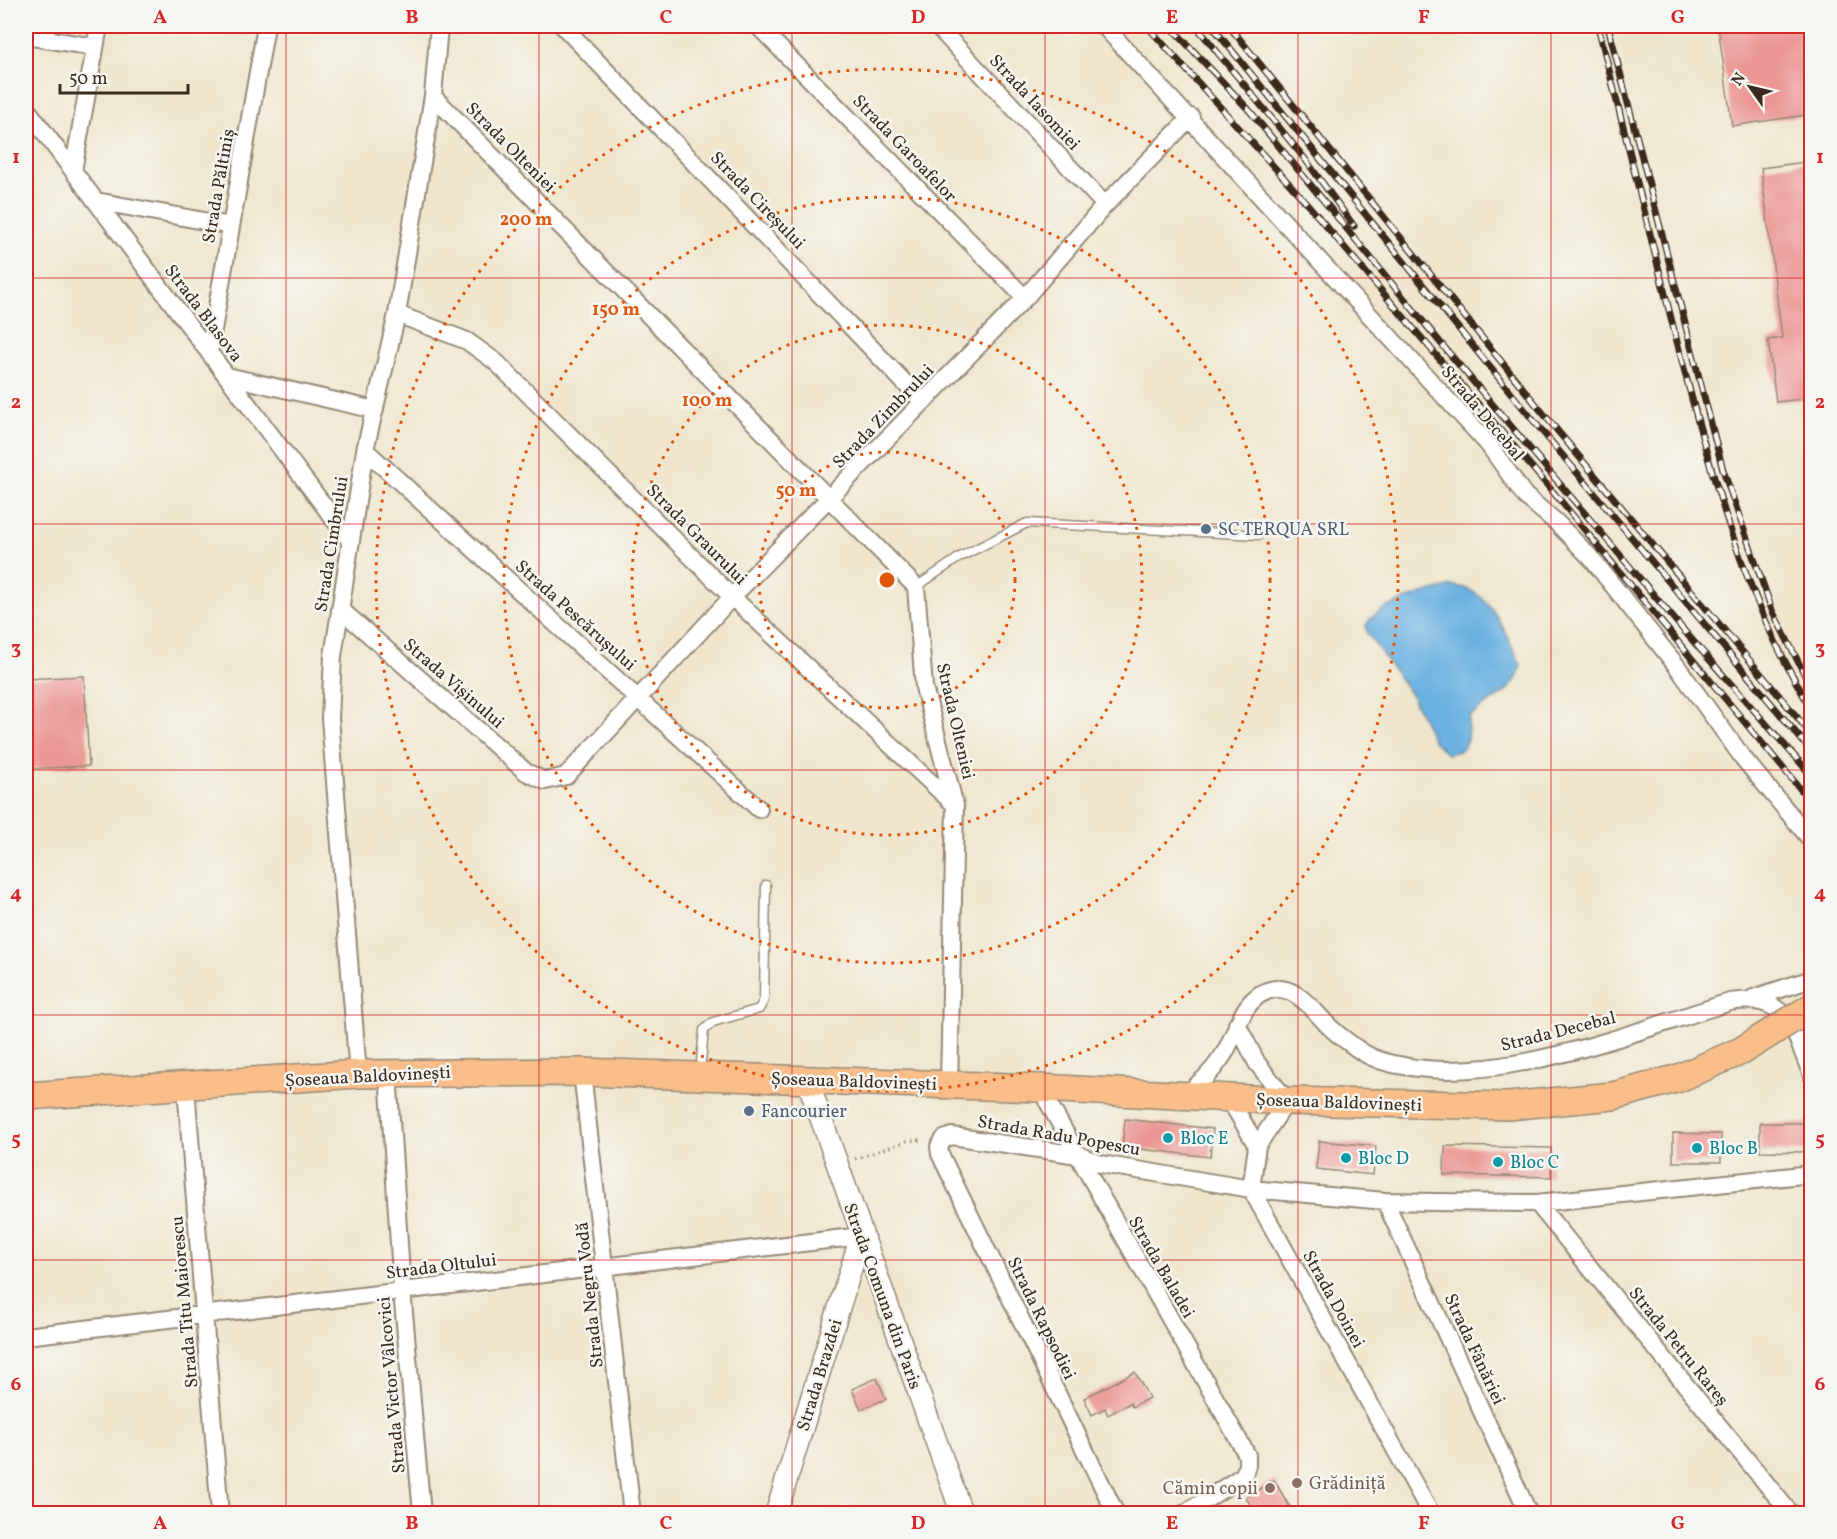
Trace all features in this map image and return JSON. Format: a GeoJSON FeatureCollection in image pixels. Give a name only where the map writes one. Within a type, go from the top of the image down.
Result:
{"type":"FeatureCollection","features":[{"type":"Feature","properties":{"kind":"main road","name":"Șoseaua Baldovinești"},"geometry":{"type":"LineString","coordinates":[[26,1096],[358,1074],[582,1072],[1040,1088],[1287,1101],[1542,1105],[1613,1096],[1679,1078],[1741,1051],[1812,1007]]}},
{"type":"Feature","properties":{"kind":"street"},"geometry":{"type":"LineString","coordinates":[[73,171],[99,26]]}},
{"type":"Feature","properties":{"kind":"street","name":"Strada Păltiniș"},"geometry":{"type":"LineString","coordinates":[[209,353],[266,26]]}},
{"type":"Feature","properties":{"kind":"street","name":"Strada Cimbrului"},"geometry":{"type":"LineString","coordinates":[[358,1074],[330,718],[333,657],[365,450],[397,314],[433,96],[439,26]]}},
{"type":"Feature","properties":{"kind":"street","name":"Strada Cireșului"},"geometry":{"type":"LineString","coordinates":[[564,26],[923,402]]}},
{"type":"Feature","properties":{"kind":"street","name":"Strada Garoafelor"},"geometry":{"type":"LineString","coordinates":[[758,26],[1025,298]]}},
{"type":"Feature","properties":{"kind":"street","name":"Strada Iasomiei"},"geometry":{"type":"LineString","coordinates":[[937,26],[1105,205]]}},
{"type":"Feature","properties":{"kind":"street","name":"Strada Decebal"},"geometry":{"type":"LineString","coordinates":[[1104,26],[1191,117],[1488,444],[1525,496],[1556,522],[1592,559],[1676,665],[1743,758],[1812,842]]}},
{"type":"Feature","properties":{"kind":"street"},"geometry":{"type":"LineString","coordinates":[[26,36],[95,47]]}},
{"type":"Feature","properties":{"kind":"street","name":"Strada Olteniei"},"geometry":{"type":"LineString","coordinates":[[433,96],[916,587],[924,687],[955,806],[949,1085]]}},
{"type":"Feature","properties":{"kind":"street","name":"Strada Blasova"},"geometry":{"type":"LineString","coordinates":[[26,108],[351,542]]}},
{"type":"Feature","properties":{"kind":"street","name":"Strada Zimbrului"},"geometry":{"type":"LineString","coordinates":[[545,781],[566,776],[732,597],[1025,298],[1105,205],[1191,117]]}},
{"type":"Feature","properties":{"kind":"street"},"geometry":{"type":"LineString","coordinates":[[96,201],[231,226]]}},
{"type":"Feature","properties":{"kind":"street","name":"Strada Graurului"},"geometry":{"type":"LineString","coordinates":[[397,314],[467,341],[496,363],[732,597],[955,806]]}},
{"type":"Feature","properties":{"kind":"street"},"geometry":{"type":"LineString","coordinates":[[227,376],[375,410]]}},
{"type":"Feature","properties":{"kind":"street","name":"Strada Pescărușului"},"geometry":{"type":"LineString","coordinates":[[365,450],[759,809]]}},
{"type":"Feature","properties":{"kind":"street","name":"Strada Vișinului"},"geometry":{"type":"LineString","coordinates":[[340,609],[526,772],[545,781]]}},
{"type":"Feature","properties":{"kind":"street","name":"Strada Decebal"},"geometry":{"type":"LineString","coordinates":[[1184,1095],[1203,1081],[1219,1062],[1237,1024],[1255,998],[1268,990],[1280,989],[1295,994],[1338,1035],[1379,1060],[1426,1070],[1454,1070],[1504,1066],[1553,1056],[1812,979]]}},
{"type":"Feature","properties":{"kind":"street"},"geometry":{"type":"LineString","coordinates":[[1746,1000],[1768,1003],[1789,1020],[1812,1075]]}},
{"type":"Feature","properties":{"kind":"street"},"geometry":{"type":"LineString","coordinates":[[1237,1024],[1257,1063],[1287,1101],[1257,1146],[1251,1189]]}},
{"type":"Feature","properties":{"kind":"street","name":"Strada Negru Vodă"},"geometry":{"type":"LineString","coordinates":[[582,1072],[606,1265],[632,1514]]}},
{"type":"Feature","properties":{"kind":"street","name":"Strada Victor Vâlcovici"},"geometry":{"type":"LineString","coordinates":[[388,1073],[402,1290],[422,1514]]}},
{"type":"Feature","properties":{"kind":"street","name":"Strada Comuna din Paris"},"geometry":{"type":"LineString","coordinates":[[807,1079],[861,1236],[962,1514]]}},
{"type":"Feature","properties":{"kind":"street","name":"Strada Titu Maiorescu"},"geometry":{"type":"LineString","coordinates":[[186,1087],[220,1514]]}},
{"type":"Feature","properties":{"kind":"street","name":"Strada Baladei"},"geometry":{"type":"LineString","coordinates":[[1040,1088],[1247,1455],[1248,1466],[1244,1475],[1184,1514]]}},
{"type":"Feature","properties":{"kind":"street"},"geometry":{"type":"LineString","coordinates":[[1228,1097],[1257,1146]]}},
{"type":"Feature","properties":{"kind":"street","name":"Strada Radu Popescu"},"geometry":{"type":"LineString","coordinates":[[944,1139],[952,1136],[1078,1155],[1101,1164],[1251,1189],[1385,1201],[1537,1203],[1812,1174]]}},
{"type":"Feature","properties":{"kind":"street","name":"Strada Rapsodiei"},"geometry":{"type":"LineString","coordinates":[[944,1139],[939,1147],[940,1154],[1116,1514]]}},
{"type":"Feature","properties":{"kind":"street","name":"Strada Doinei"},"geometry":{"type":"LineString","coordinates":[[1251,1189],[1431,1514]]}},
{"type":"Feature","properties":{"kind":"street","name":"Strada Fânăriei"},"geometry":{"type":"LineString","coordinates":[[1385,1201],[1529,1514]]}},
{"type":"Feature","properties":{"kind":"street","name":"Strada Petru Rareș"},"geometry":{"type":"LineString","coordinates":[[1537,1203],[1791,1514]]}},
{"type":"Feature","properties":{"kind":"street","name":"Strada Oltului"},"geometry":{"type":"LineString","coordinates":[[26,1336],[204,1317],[402,1290],[861,1236]]}},
{"type":"Feature","properties":{"kind":"street","name":"Strada Brazdei"},"geometry":{"type":"LineString","coordinates":[[776,1514],[861,1236]]}},
{"type":"Feature","properties":{"kind":"lane"},"geometry":{"type":"LineString","coordinates":[[916,587],[960,557],[1027,522],[1259,535]]}},
{"type":"Feature","properties":{"kind":"lane"},"geometry":{"type":"LineString","coordinates":[[700,1075],[704,1030],[713,1022],[759,1009],[764,1000],[766,885]]}},
{"type":"Feature","properties":{"kind":"path"},"geometry":{"type":"LineString","coordinates":[[837,1166],[907,1141],[944,1139]]}},
{"type":"Feature","properties":{"kind":"water"},"geometry":{"type":"Polygon","coordinates":[[[1452,586],[1466,588],[1487,604],[1503,627],[1521,665],[1514,683],[1508,690],[1469,717],[1467,740],[1462,750],[1447,754],[1434,742],[1410,693],[1367,633],[1366,626],[1371,618],[1391,605],[1452,586]]]}},
{"type":"Feature","properties":{"kind":"building"},"geometry":{"type":"Polygon","coordinates":[[[1718,26],[1812,26],[1812,114],[1732,126],[1718,26]]]}},
{"type":"Feature","properties":{"kind":"building"},"geometry":{"type":"Polygon","coordinates":[[[1812,161],[1812,398],[1776,402],[1768,340],[1782,338],[1761,168],[1812,161]]]}},
{"type":"Feature","properties":{"kind":"building"},"geometry":{"type":"Polygon","coordinates":[[[84,676],[89,766],[26,769],[26,679],[84,676]]]}},
{"type":"Feature","properties":{"kind":"building","name":"Bloc E"},"geometry":{"type":"Polygon","coordinates":[[[1125,1119],[1213,1129],[1210,1157],[1122,1147],[1125,1119]]]}},
{"type":"Feature","properties":{"kind":"building"},"geometry":{"type":"Polygon","coordinates":[[[1760,1123],[1809,1123],[1808,1152],[1760,1151],[1760,1123]]]}},
{"type":"Feature","properties":{"kind":"building","name":"Bloc B"},"geometry":{"type":"Polygon","coordinates":[[[1673,1133],[1721,1134],[1721,1162],[1673,1162],[1673,1133]]]}},
{"type":"Feature","properties":{"kind":"building","name":"Bloc D"},"geometry":{"type":"Polygon","coordinates":[[[1319,1141],[1376,1146],[1373,1175],[1316,1169],[1319,1141]]]}},
{"type":"Feature","properties":{"kind":"building","name":"Bloc C"},"geometry":{"type":"Polygon","coordinates":[[[1445,1146],[1551,1148],[1551,1177],[1444,1175],[1445,1146]]]}},
{"type":"Feature","properties":{"kind":"building"},"geometry":{"type":"Polygon","coordinates":[[[1135,1372],[1149,1398],[1132,1407],[1130,1403],[1108,1415],[1105,1408],[1092,1415],[1084,1398],[1135,1372]]]}},
{"type":"Feature","properties":{"kind":"building"},"geometry":{"type":"Polygon","coordinates":[[[877,1378],[886,1399],[861,1409],[852,1389],[877,1378]]]}},
{"type":"Feature","properties":{"kind":"building","name":"Cămin copii"},"geometry":{"type":"Polygon","coordinates":[[[1274,1480],[1294,1514],[1255,1514],[1246,1497],[1274,1480]]]}},
{"type":"Feature","properties":{"kind":"railway"},"geometry":{"type":"LineString","coordinates":[[1147,26],[1303,199],[1559,499],[1812,803]]}},
{"type":"Feature","properties":{"kind":"railway"},"geometry":{"type":"LineString","coordinates":[[1170,26],[1249,110],[1449,353],[1686,633],[1812,776]]}},
{"type":"Feature","properties":{"kind":"railway"},"geometry":{"type":"LineString","coordinates":[[1196,26],[1305,159],[1354,226]]}},
{"type":"Feature","properties":{"kind":"railway"},"geometry":{"type":"LineString","coordinates":[[1212,26],[1542,431],[1812,752]]}},
{"type":"Feature","properties":{"kind":"railway"},"geometry":{"type":"LineString","coordinates":[[1229,26],[1556,429],[1812,735]]}},
{"type":"Feature","properties":{"kind":"railway"},"geometry":{"type":"LineString","coordinates":[[1598,26],[1686,375],[1728,523],[1765,619],[1812,709]]}},
{"type":"Feature","properties":{"kind":"railway"},"geometry":{"type":"LineString","coordinates":[[1608,26],[1723,470],[1772,610],[1812,689]]}},
{"type":"Feature","properties":{"kind":"place","name":"SC TERQUA SRL"},"geometry":{"type":"Point","coordinates":[1206,529]}},
{"type":"Feature","properties":{"kind":"place","name":"Fancourier"},"geometry":{"type":"Point","coordinates":[749,1111]}},
{"type":"Feature","properties":{"kind":"place","name":"Bloc E"},"geometry":{"type":"Point","coordinates":[1168,1138]}},
{"type":"Feature","properties":{"kind":"place","name":"Bloc B"},"geometry":{"type":"Point","coordinates":[1697,1148]}},
{"type":"Feature","properties":{"kind":"place","name":"Bloc D"},"geometry":{"type":"Point","coordinates":[1346,1158]}},
{"type":"Feature","properties":{"kind":"place","name":"Bloc C"},"geometry":{"type":"Point","coordinates":[1498,1162]}},
{"type":"Feature","properties":{"kind":"place","name":"Grădiniță"},"geometry":{"type":"Point","coordinates":[1297,1483]}},
{"type":"Feature","properties":{"kind":"place","name":"Cămin copii"},"geometry":{"type":"Point","coordinates":[1270,1488]}}]}
